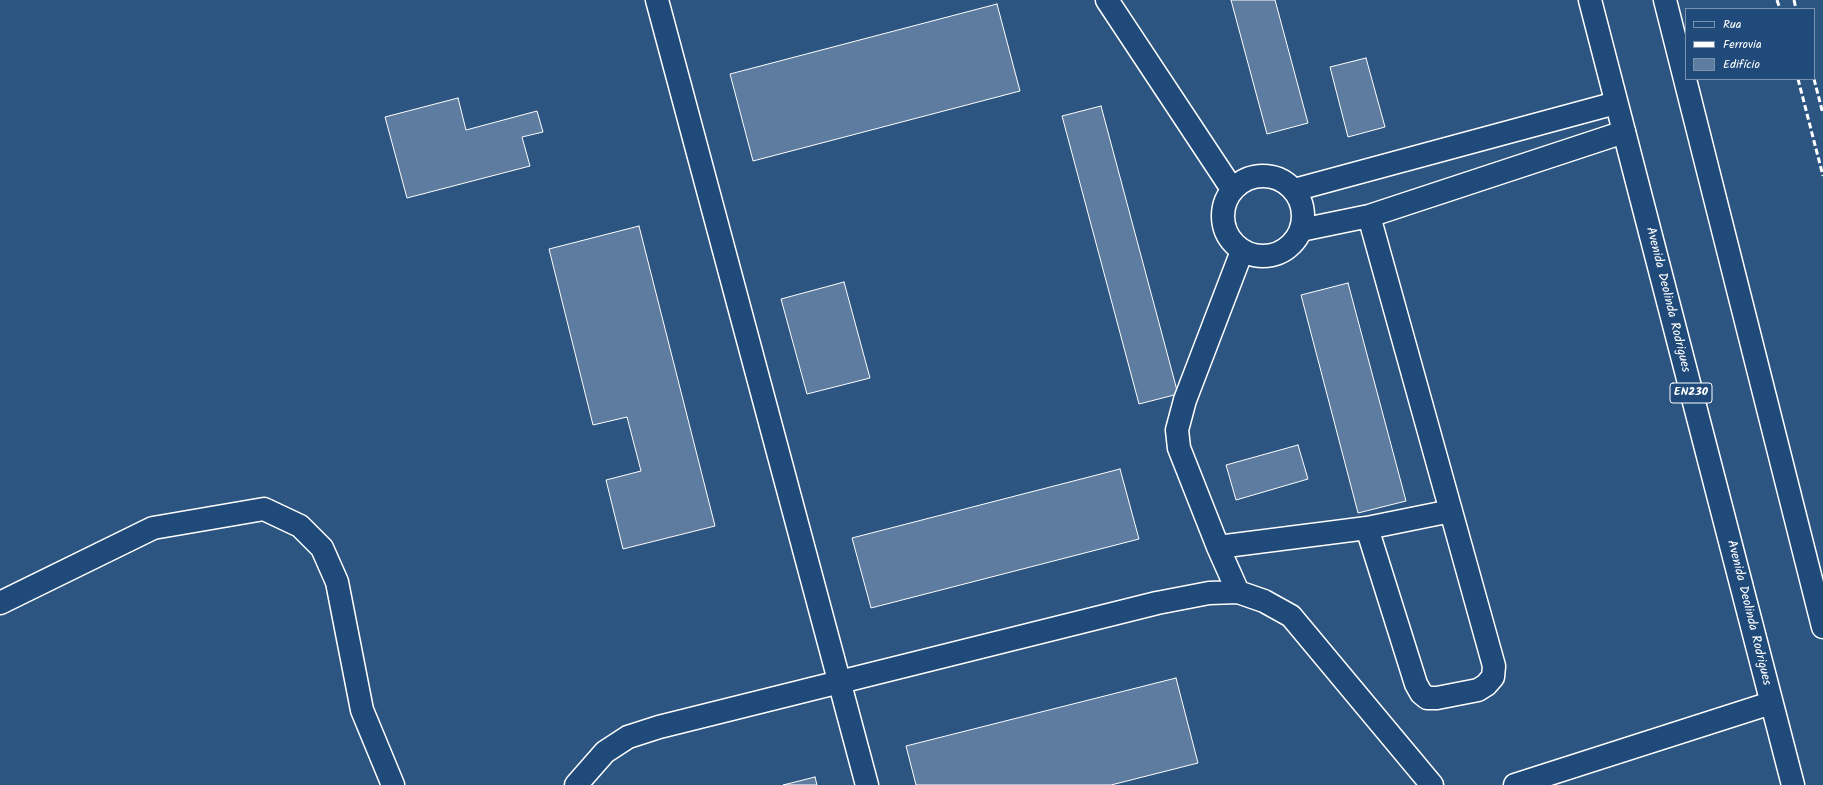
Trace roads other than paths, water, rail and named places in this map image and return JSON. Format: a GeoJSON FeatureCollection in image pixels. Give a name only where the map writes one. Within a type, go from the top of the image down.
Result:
{"type":"FeatureCollection","features":[{"type":"Feature","properties":{"kind":"main road"},"geometry":{"type":"LineString","coordinates":[[657,0],[867,785]]}},
{"type":"Feature","properties":{"kind":"main road"},"geometry":{"type":"LineString","coordinates":[[1107,0],[1232,189]]}},
{"type":"Feature","properties":{"kind":"main road","name":"Avenida Deolinda Rodrigues"},"geometry":{"type":"LineString","coordinates":[[1590,0],[1793,785]]}},
{"type":"Feature","properties":{"kind":"main road"},"geometry":{"type":"LineString","coordinates":[[1665,0],[1685,79]]}},
{"type":"Feature","properties":{"kind":"main road"},"geometry":{"type":"LineString","coordinates":[[1685,80],[1823,627]]}},
{"type":"Feature","properties":{"kind":"main road"},"geometry":{"type":"LineString","coordinates":[[1294,190],[1616,103]]}},
{"type":"Feature","properties":{"kind":"main road"},"geometry":{"type":"LineString","coordinates":[[1301,230],[1369,216],[1624,132]]}},
{"type":"Feature","properties":{"kind":"main road"},"geometry":{"type":"LineString","coordinates":[[1256,175],[1270,176],[1284,180],[1294,190],[1302,202],[1304,216],[1301,230],[1294,242],[1283,252],[1270,256],[1256,256],[1242,251],[1232,242],[1224,229],[1222,215],[1225,202],[1232,189],[1243,180],[1256,175]]}},
{"type":"Feature","properties":{"kind":"main road"},"geometry":{"type":"LineString","coordinates":[[1367,528],[1416,684],[1422,693],[1427,698],[1438,698],[1478,690],[1486,685],[1493,678],[1494,666],[1369,216]]}},
{"type":"Feature","properties":{"kind":"main road"},"geometry":{"type":"LineString","coordinates":[[1238,592],[1218,547],[1179,448],[1177,430],[1184,400],[1242,251]]}},
{"type":"Feature","properties":{"kind":"main road"},"geometry":{"type":"LineString","coordinates":[[0,603],[153,528],[264,510],[300,526],[322,548],[337,582],[362,710],[393,785]]}},
{"type":"Feature","properties":{"kind":"main road"},"geometry":{"type":"LineString","coordinates":[[1218,547],[1367,528],[1451,510]]}},
{"type":"Feature","properties":{"kind":"main road"},"geometry":{"type":"LineString","coordinates":[[576,785],[605,752],[628,737],[838,681],[1157,603],[1209,593],[1238,592],[1264,601],[1291,616],[1432,785]]}},
{"type":"Feature","properties":{"kind":"main road"},"geometry":{"type":"LineString","coordinates":[[1515,785],[1771,703]]}},
{"type":"Feature","properties":{"kind":"railway"},"geometry":{"type":"LineString","coordinates":[[1777,0],[1780,8]]}},
{"type":"Feature","properties":{"kind":"railway"},"geometry":{"type":"LineString","coordinates":[[1794,0],[1796,8]]}},
{"type":"Feature","properties":{"kind":"railway"},"geometry":{"type":"LineString","coordinates":[[1798,80],[1823,176]]}},
{"type":"Feature","properties":{"kind":"railway"},"geometry":{"type":"LineString","coordinates":[[1814,80],[1823,114]]}}]}
